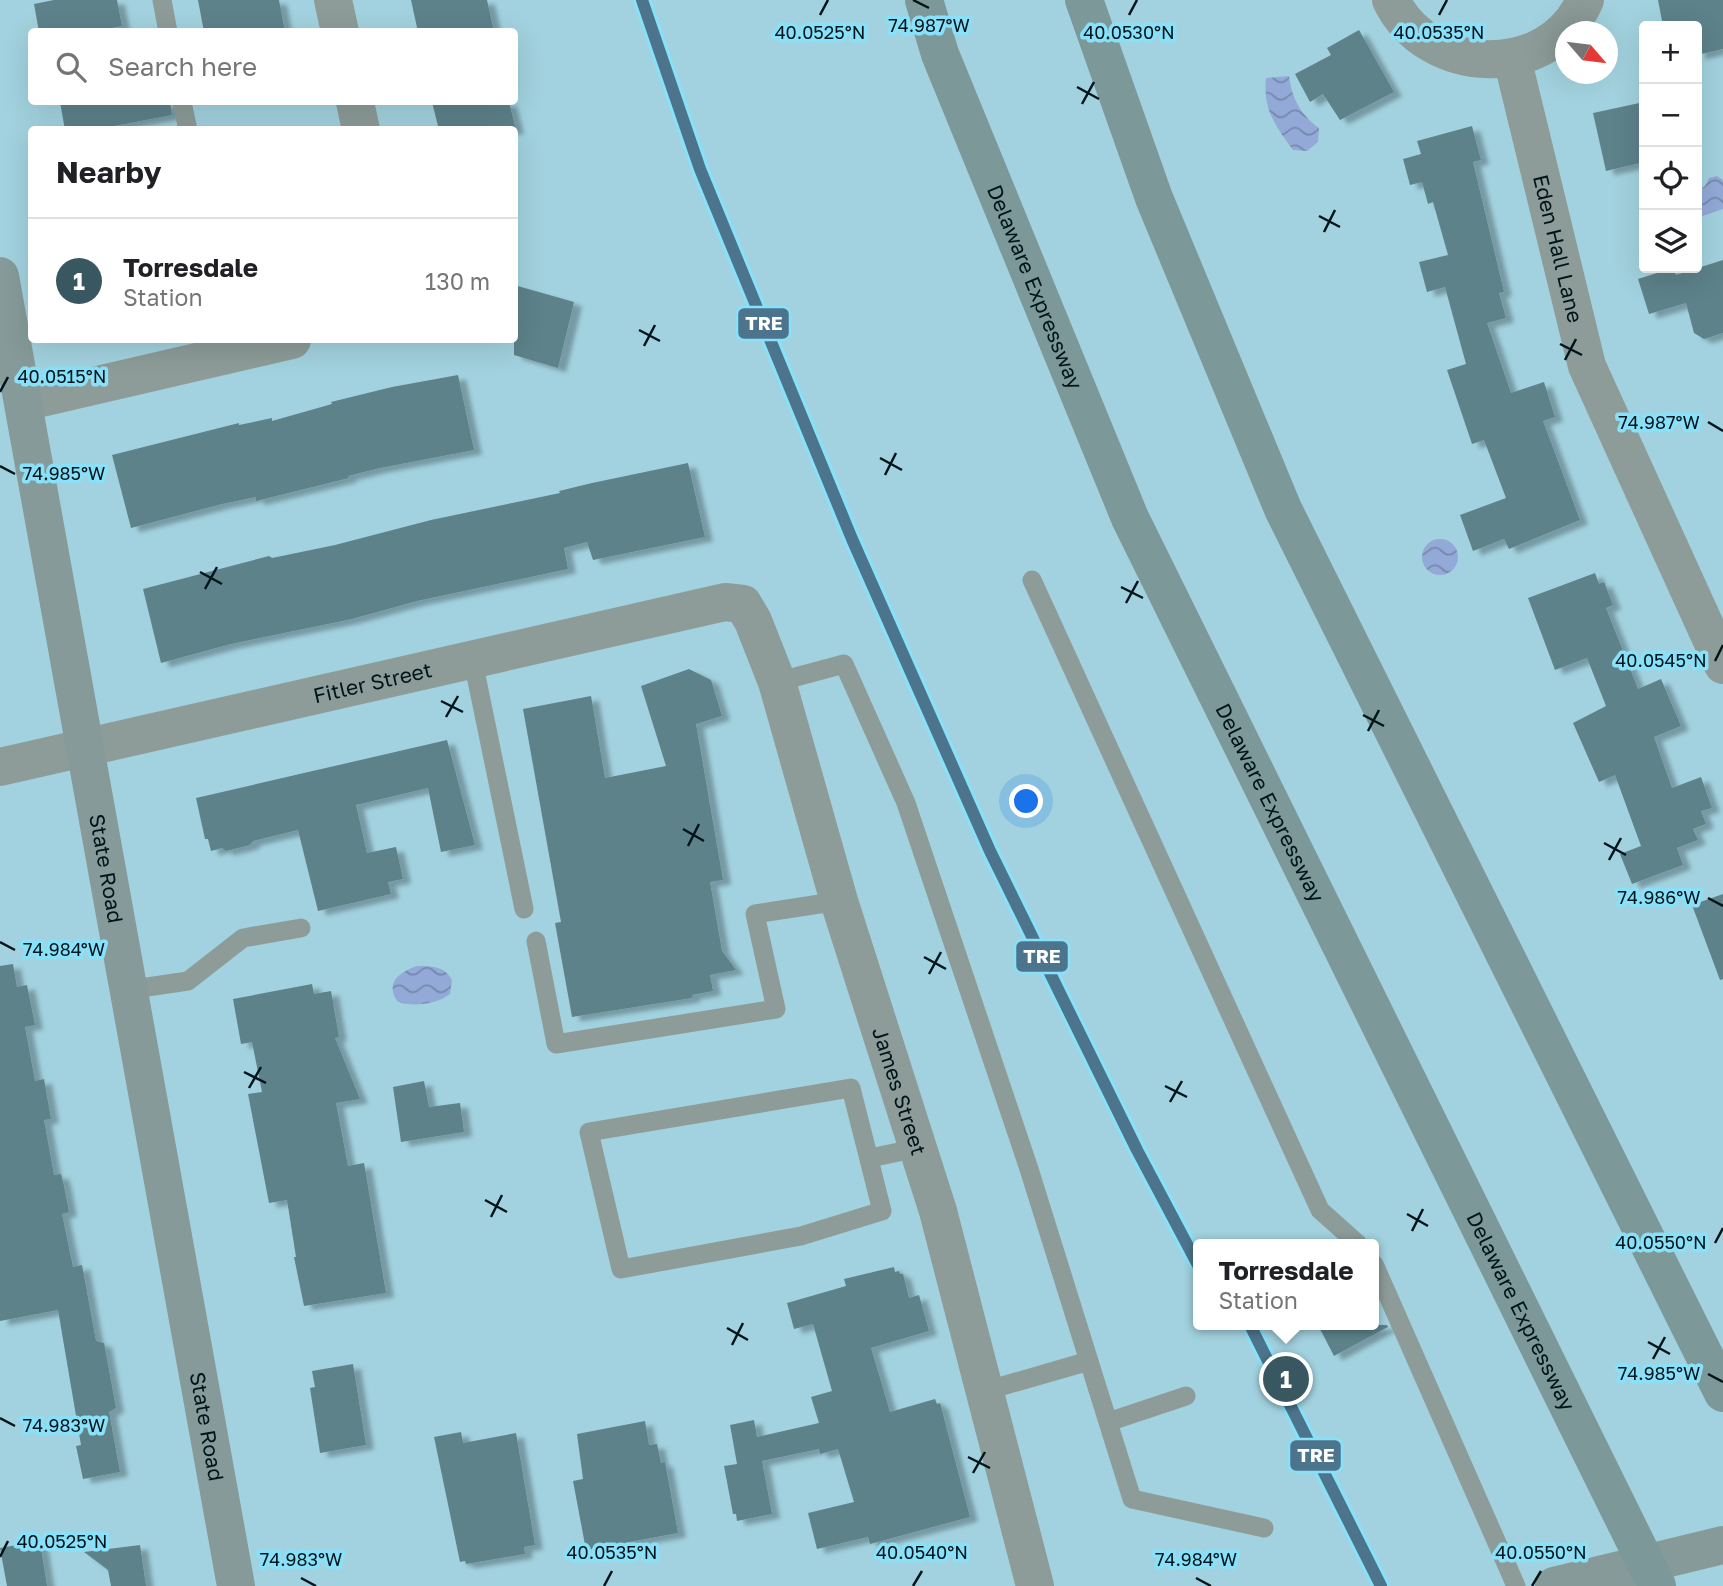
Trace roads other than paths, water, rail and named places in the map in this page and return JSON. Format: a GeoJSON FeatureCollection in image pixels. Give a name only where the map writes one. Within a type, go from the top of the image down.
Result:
{"type":"FeatureCollection","features":[{"type":"Feature","properties":{"kind":"highway","name":"Delaware Expressway"},"geometry":{"type":"LineString","coordinates":[[924,0],[940,54],[1130,518],[1657,1586]]}},
{"type":"Feature","properties":{"kind":"highway"},"geometry":{"type":"LineString","coordinates":[[1084,0],[1154,198],[1283,509],[1723,1393]]}},
{"type":"Feature","properties":{"kind":"main road","name":"State Road"},"geometry":{"type":"LineString","coordinates":[[0,277],[4,323],[24,402],[83,747],[236,1586]]}},
{"type":"Feature","properties":{"kind":"main road"},"geometry":{"type":"LineString","coordinates":[[1554,1586],[1723,1545]]}},
{"type":"Feature","properties":{"kind":"street"},"geometry":{"type":"LineString","coordinates":[[333,0],[339,28]]}},
{"type":"Feature","properties":{"kind":"street"},"geometry":{"type":"LineString","coordinates":[[1391,0],[1408,26],[1425,41],[1446,52],[1489,60],[1512,58],[1534,51],[1570,23],[1584,0]]}},
{"type":"Feature","properties":{"kind":"street","name":"Eden Hall Lane"},"geometry":{"type":"LineString","coordinates":[[1512,58],[1587,366],[1723,665]]}},
{"type":"Feature","properties":{"kind":"street"},"geometry":{"type":"LineString","coordinates":[[356,105],[360,126]]}},
{"type":"Feature","properties":{"kind":"street"},"geometry":{"type":"LineString","coordinates":[[24,402],[231,346],[262,343]]}},
{"type":"Feature","properties":{"kind":"street","name":"Fitler Street"},"geometry":{"type":"LineString","coordinates":[[0,767],[725,602],[743,604]]}},
{"type":"Feature","properties":{"kind":"street","name":"James Street"},"geometry":{"type":"LineString","coordinates":[[743,604],[754,621],[777,682],[839,901],[938,1211],[1035,1586]]}},
{"type":"Feature","properties":{"kind":"lane"},"geometry":{"type":"LineString","coordinates":[[162,0],[167,28]]}},
{"type":"Feature","properties":{"kind":"lane"},"geometry":{"type":"LineString","coordinates":[[183,105],[187,126]]}},
{"type":"Feature","properties":{"kind":"lane"},"geometry":{"type":"LineString","coordinates":[[1032,580],[1320,1210],[1352,1239]]}},
{"type":"Feature","properties":{"kind":"lane"},"geometry":{"type":"LineString","coordinates":[[472,661],[524,909]]}},
{"type":"Feature","properties":{"kind":"lane"},"geometry":{"type":"LineString","coordinates":[[777,682],[844,664],[906,803],[1029,1169],[1132,1499],[1264,1528]]}},
{"type":"Feature","properties":{"kind":"lane"},"geometry":{"type":"LineString","coordinates":[[536,941],[556,1044],[776,1009],[755,914],[839,901]]}},
{"type":"Feature","properties":{"kind":"lane"},"geometry":{"type":"LineString","coordinates":[[127,989],[188,981],[243,938],[300,928]]}},
{"type":"Feature","properties":{"kind":"lane"},"geometry":{"type":"LineString","coordinates":[[851,1088],[870,1158],[882,1211],[801,1236],[621,1269],[589,1132],[851,1088]]}},
{"type":"Feature","properties":{"kind":"lane"},"geometry":{"type":"LineString","coordinates":[[870,1158],[918,1148]]}},
{"type":"Feature","properties":{"kind":"lane"},"geometry":{"type":"LineString","coordinates":[[1379,1275],[1517,1586]]}},
{"type":"Feature","properties":{"kind":"lane"},"geometry":{"type":"LineString","coordinates":[[985,1391],[1089,1361]]}},
{"type":"Feature","properties":{"kind":"lane"},"geometry":{"type":"LineString","coordinates":[[1108,1422],[1186,1396]]}},
{"type":"Feature","properties":{"kind":"water"},"geometry":{"type":"Polygon","coordinates":[[[1289,76],[1298,105],[1319,128],[1318,142],[1307,151],[1293,150],[1268,108],[1266,78],[1289,76]]]}},
{"type":"Feature","properties":{"kind":"water"},"geometry":{"type":"Polygon","coordinates":[[[1717,176],[1723,180],[1723,209],[1702,216],[1702,188],[1709,178],[1717,176]]]}},
{"type":"Feature","properties":{"kind":"water"},"geometry":{"type":"Polygon","coordinates":[[[1440,539],[1453,544],[1458,557],[1453,570],[1440,575],[1427,570],[1422,557],[1427,544],[1440,539]]]}},
{"type":"Feature","properties":{"kind":"water"},"geometry":{"type":"Polygon","coordinates":[[[417,966],[442,969],[446,972],[452,980],[450,994],[424,1004],[397,1001],[393,988],[396,979],[417,966]]]}},
{"type":"Feature","properties":{"kind":"place","name":"Torresdale"},"geometry":{"type":"Point","coordinates":[1286,1379]}}]}
